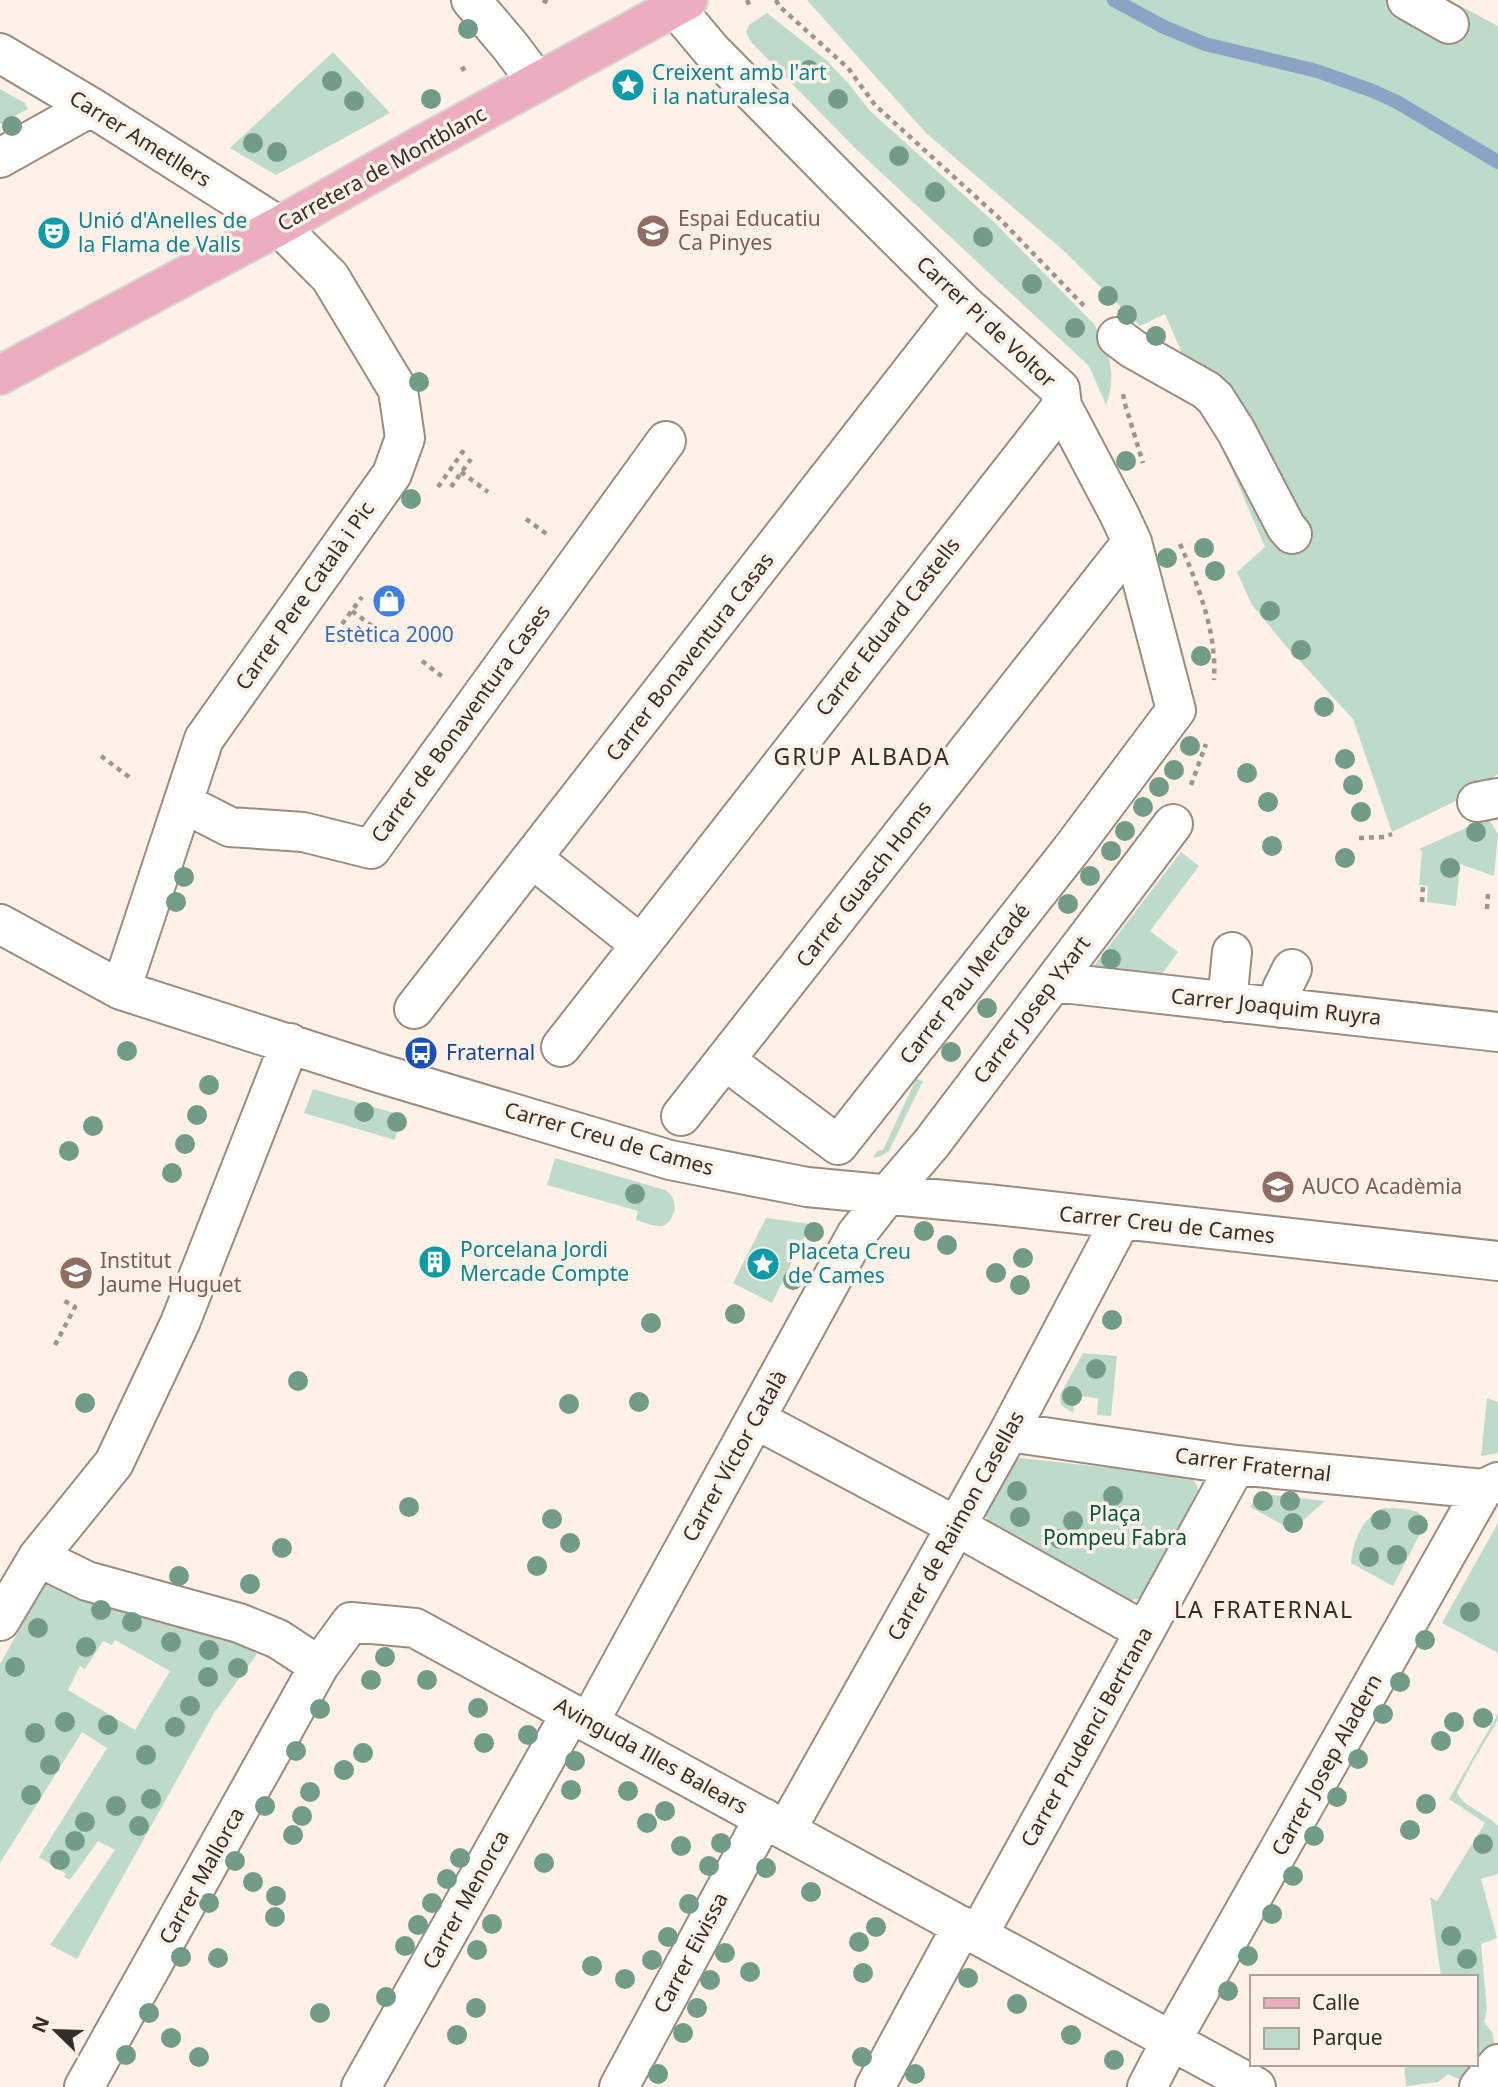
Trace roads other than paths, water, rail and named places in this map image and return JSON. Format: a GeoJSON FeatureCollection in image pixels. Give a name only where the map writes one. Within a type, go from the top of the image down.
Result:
{"type":"FeatureCollection","features":[{"type":"Feature","properties":{"kind":"main road","name":"Carretera de Montblanc"},"geometry":{"type":"LineString","coordinates":[[0,375],[279,226],[670,5]]}},
{"type":"Feature","properties":{"kind":"street"},"geometry":{"type":"LineString","coordinates":[[471,0],[537,82]]}},
{"type":"Feature","properties":{"kind":"street"},"geometry":{"type":"LineString","coordinates":[[1407,0],[1449,24]]}},
{"type":"Feature","properties":{"kind":"street","name":"Carrer Pi de Voltor"},"geometry":{"type":"LineString","coordinates":[[670,5],[711,50],[964,304],[1060,389],[1062,406],[1132,542],[1176,710]]}},
{"type":"Feature","properties":{"kind":"street","name":"Carrer Ametllers"},"geometry":{"type":"LineString","coordinates":[[0,53],[279,226]]}},
{"type":"Feature","properties":{"kind":"street"},"geometry":{"type":"LineString","coordinates":[[0,158],[91,107]]}},
{"type":"Feature","properties":{"kind":"street","name":"Carrer Pere Català i Pic"},"geometry":{"type":"LineString","coordinates":[[121,990],[204,739],[392,474],[405,438],[398,390],[331,277],[279,226]]}},
{"type":"Feature","properties":{"kind":"street","name":"Carrer Bonaventura Casas"},"geometry":{"type":"LineString","coordinates":[[414,1009],[964,304]]}},
{"type":"Feature","properties":{"kind":"street"},"geometry":{"type":"LineString","coordinates":[[1117,338],[1206,390],[1215,398],[1292,534]]}},
{"type":"Feature","properties":{"kind":"street","name":"Carrer Eduard Castells"},"geometry":{"type":"LineString","coordinates":[[561,1047],[1062,406]]}},
{"type":"Feature","properties":{"kind":"street","name":"Carrer de Bonaventura Cases"},"geometry":{"type":"LineString","coordinates":[[183,803],[230,827],[303,832],[371,849],[666,441]]}},
{"type":"Feature","properties":{"kind":"street","name":"Carrer Guasch Homs"},"geometry":{"type":"LineString","coordinates":[[681,1116],[1132,542]]}},
{"type":"Feature","properties":{"kind":"street","name":"Carrer Pau Mercadé"},"geometry":{"type":"LineString","coordinates":[[726,1061],[838,1145],[1071,850],[1176,710]]}},
{"type":"Feature","properties":{"kind":"street","name":"Carrer Josep Yxart"},"geometry":{"type":"LineString","coordinates":[[888,1194],[931,1144],[1172,824]]}},
{"type":"Feature","properties":{"kind":"street"},"geometry":{"type":"LineString","coordinates":[[533,859],[640,944]]}},
{"type":"Feature","properties":{"kind":"street","name":"Carrer Creu de Cames"},"geometry":{"type":"LineString","coordinates":[[0,924],[121,990],[382,1074],[670,1160],[807,1187],[1498,1261]]}},
{"type":"Feature","properties":{"kind":"street"},"geometry":{"type":"LineString","coordinates":[[1227,1002],[1232,952]]}},
{"type":"Feature","properties":{"kind":"street"},"geometry":{"type":"LineString","coordinates":[[1281,1008],[1282,989],[1293,968]]}},
{"type":"Feature","properties":{"kind":"street","name":"Carrer Joaquim Ruyra"},"geometry":{"type":"LineString","coordinates":[[1054,982],[1281,1008],[1445,1010],[1498,1032]]}},
{"type":"Feature","properties":{"kind":"street"},"geometry":{"type":"LineString","coordinates":[[0,1621],[38,1557],[114,1463],[180,1323],[290,1043]]}},
{"type":"Feature","properties":{"kind":"street","name":"Carrer Víctor Català"},"geometry":{"type":"LineString","coordinates":[[580,1717],[755,1419],[856,1235],[888,1194]]}},
{"type":"Feature","properties":{"kind":"street","name":"Carrer de Raimon Casellas"},"geometry":{"type":"LineString","coordinates":[[775,1824],[956,1526],[1121,1220]]}},
{"type":"Feature","properties":{"kind":"street"},"geometry":{"type":"LineString","coordinates":[[755,1419],[956,1526],[1144,1632]]}},
{"type":"Feature","properties":{"kind":"street","name":"Carrer Fraternal"},"geometry":{"type":"LineString","coordinates":[[1009,1432],[1236,1465],[1491,1486]]}},
{"type":"Feature","properties":{"kind":"street","name":"Carrer Prudenci Bertrana"},"geometry":{"type":"LineString","coordinates":[[875,2087],[970,1931],[1144,1632],[1236,1465]]}},
{"type":"Feature","properties":{"kind":"street","name":"Carrer Josep Aladern"},"geometry":{"type":"LineString","coordinates":[[1147,2087],[1491,1486]]}},
{"type":"Feature","properties":{"kind":"street"},"geometry":{"type":"LineString","coordinates":[[38,1557],[87,1581],[239,1623],[278,1639],[319,1666]]}},
{"type":"Feature","properties":{"kind":"street","name":"Avinguda Illes Balears"},"geometry":{"type":"LineString","coordinates":[[319,1666],[351,1622],[415,1628],[1256,2087]]}},
{"type":"Feature","properties":{"kind":"street","name":"Carrer Mallorca"},"geometry":{"type":"LineString","coordinates":[[85,2087],[319,1666]]}},
{"type":"Feature","properties":{"kind":"street","name":"Carrer Menorca"},"geometry":{"type":"LineString","coordinates":[[360,2087],[580,1717]]}},
{"type":"Feature","properties":{"kind":"street","name":"Carrer Eivissa"},"geometry":{"type":"LineString","coordinates":[[619,2087],[775,1824]]}},
{"type":"Feature","properties":{"kind":"street"},"geometry":{"type":"LineString","coordinates":[[1479,2087],[1498,2064]]}},
{"type":"Feature","properties":{"kind":"waterway"},"geometry":{"type":"LineString","coordinates":[[1114,0],[1164,27],[1205,44],[1317,71],[1373,91],[1397,102],[1498,162]]}},
{"type":"Feature","properties":{"kind":"place","name":"Creixent amb l'art i la naturalesa"},"geometry":{"type":"Point","coordinates":[628,85]}},
{"type":"Feature","properties":{"kind":"place","name":"Espai Educatiu Ca Pinyes"},"geometry":{"type":"Point","coordinates":[653,231]}},
{"type":"Feature","properties":{"kind":"place","name":"Unió d'Anelles de la Flama de Valls"},"geometry":{"type":"Point","coordinates":[54,233]}},
{"type":"Feature","properties":{"kind":"place","name":"Estètica 2000"},"geometry":{"type":"Point","coordinates":[389,601]}},
{"type":"Feature","properties":{"kind":"place","name":"Fraternal"},"geometry":{"type":"Point","coordinates":[421,1053]}},
{"type":"Feature","properties":{"kind":"place","name":"AUCO Acadèmia"},"geometry":{"type":"Point","coordinates":[1278,1187]}},
{"type":"Feature","properties":{"kind":"place","name":"Porcelana Jordi Mercade Compte"},"geometry":{"type":"Point","coordinates":[435,1262]}},
{"type":"Feature","properties":{"kind":"place","name":"Placeta Creu de Cames"},"geometry":{"type":"Point","coordinates":[763,1264]}},
{"type":"Feature","properties":{"kind":"place","name":"Institut Jaume Huguet"},"geometry":{"type":"Point","coordinates":[76,1273]}},
{"type":"Feature","properties":{"kind":"district","name":"GRUP ALBADA"},"geometry":{"type":"Point","coordinates":[862,757]}},
{"type":"Feature","properties":{"kind":"district","name":"LA FRATERNAL"},"geometry":{"type":"Point","coordinates":[1264,1610]}},
{"type":"Feature","properties":{"kind":"park label","name":"Plaça Pompeu Fabra"},"geometry":{"type":"Point","coordinates":[1115,1526]}}]}
